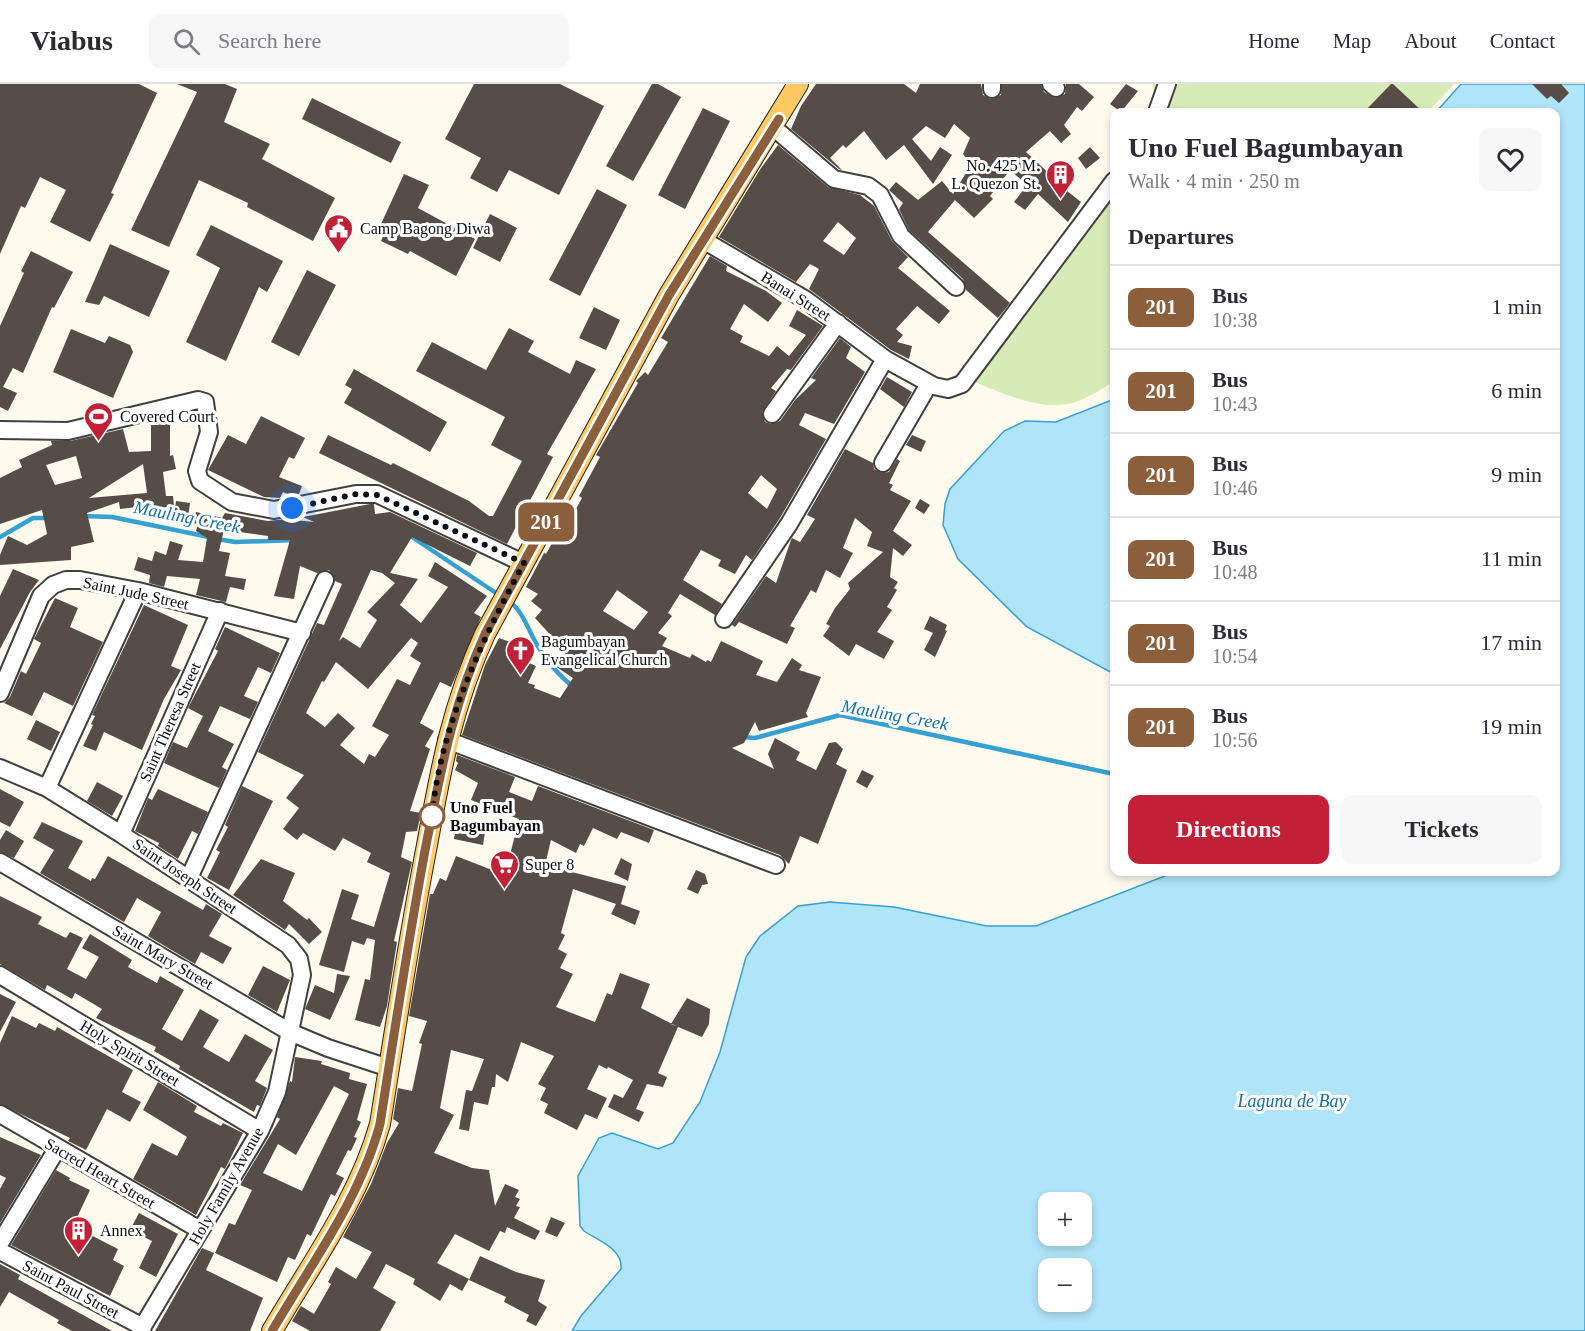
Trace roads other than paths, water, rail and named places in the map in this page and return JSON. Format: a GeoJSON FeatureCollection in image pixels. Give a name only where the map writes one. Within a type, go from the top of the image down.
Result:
{"type":"FeatureCollection","features":[{"type":"Feature","properties":{"kind":"main road"},"geometry":{"type":"LineString","coordinates":[[272,1331],[341,1216],[367,1165],[380,1124],[408,941],[457,699],[488,628],[664,305],[774,128],[798,84]]}},
{"type":"Feature","properties":{"kind":"street"},"geometry":{"type":"LineString","coordinates":[[1158,108],[1167,84]]}},
{"type":"Feature","properties":{"kind":"street"},"geometry":{"type":"LineString","coordinates":[[774,128],[834,179],[868,186],[880,195],[901,236],[956,287]]}},
{"type":"Feature","properties":{"kind":"street"},"geometry":{"type":"LineString","coordinates":[[883,463],[929,384],[948,389],[962,384],[1110,186]]}},
{"type":"Feature","properties":{"kind":"street","name":"Banai Street"},"geometry":{"type":"LineString","coordinates":[[703,240],[806,300],[885,359],[929,384]]}},
{"type":"Feature","properties":{"kind":"street"},"geometry":{"type":"LineString","coordinates":[[772,414],[838,323]]}},
{"type":"Feature","properties":{"kind":"street"},"geometry":{"type":"LineString","coordinates":[[724,619],[789,524],[885,359]]}},
{"type":"Feature","properties":{"kind":"street"},"geometry":{"type":"LineString","coordinates":[[0,430],[68,431],[198,400],[205,402],[209,432],[197,471],[200,481],[232,502],[274,510],[356,494],[377,495],[522,566]]}},
{"type":"Feature","properties":{"kind":"street","name":"Saint Jude Street"},"geometry":{"type":"LineString","coordinates":[[0,693],[41,596],[53,585],[66,580],[80,580],[138,591],[302,633]]}},
{"type":"Feature","properties":{"kind":"street"},"geometry":{"type":"LineString","coordinates":[[189,878],[325,580]]}},
{"type":"Feature","properties":{"kind":"street"},"geometry":{"type":"LineString","coordinates":[[47,789],[138,591]]}},
{"type":"Feature","properties":{"kind":"street","name":"Saint Theresa Street"},"geometry":{"type":"LineString","coordinates":[[121,834],[220,611]]}},
{"type":"Feature","properties":{"kind":"street"},"geometry":{"type":"LineString","coordinates":[[447,740],[776,865]]}},
{"type":"Feature","properties":{"kind":"street","name":"Saint Joseph Street"},"geometry":{"type":"LineString","coordinates":[[0,768],[47,789],[121,834],[294,951],[302,975],[290,1032]]}},
{"type":"Feature","properties":{"kind":"street","name":"Saint Mary Street"},"geometry":{"type":"LineString","coordinates":[[0,862],[290,1032],[328,1048],[389,1068]]}},
{"type":"Feature","properties":{"kind":"street","name":"Holy Spirit Street"},"geometry":{"type":"LineString","coordinates":[[0,975],[260,1131]]}},
{"type":"Feature","properties":{"kind":"street","name":"Holy Family Avenue"},"geometry":{"type":"LineString","coordinates":[[141,1329],[260,1131],[277,1092],[290,1032]]}},
{"type":"Feature","properties":{"kind":"street","name":"Sacred Heart Street"},"geometry":{"type":"LineString","coordinates":[[0,1114],[200,1230]]}},
{"type":"Feature","properties":{"kind":"street"},"geometry":{"type":"LineString","coordinates":[[0,1243],[57,1149]]}},
{"type":"Feature","properties":{"kind":"street","name":"Saint Paul Street"},"geometry":{"type":"LineString","coordinates":[[0,1251],[141,1329]]}},
{"type":"Feature","properties":{"kind":"water","name":"Laguna de Bay"},"geometry":{"type":"Polygon","coordinates":[[[1461,84],[1585,84],[1585,1331],[572,1331],[581,1316],[621,1269],[621,1262],[614,1251],[580,1226],[578,1176],[599,1138],[612,1133],[658,1149],[673,1143],[700,1102],[720,1052],[746,957],[760,936],[798,906],[830,902],[894,907],[987,926],[1036,926],[1165,876],[1560,876],[1560,108],[1440,108],[1461,84]]]}},
{"type":"Feature","properties":{"kind":"water"},"geometry":{"type":"Polygon","coordinates":[[[1110,401],[1110,672],[1027,627],[958,559],[943,525],[945,504],[950,489],[1004,431],[1025,421],[1056,422],[1110,401]]]}},
{"type":"Feature","properties":{"kind":"waterway","name":"Mauling Creek"},"geometry":{"type":"LineString","coordinates":[[82,516],[112,517],[209,537]]}},
{"type":"Feature","properties":{"kind":"waterway","name":"Mauling Creek"},"geometry":{"type":"LineString","coordinates":[[0,537],[33,518],[49,518]]}},
{"type":"Feature","properties":{"kind":"waterway","name":"Mauling Creek"},"geometry":{"type":"LineString","coordinates":[[409,535],[499,595]]}},
{"type":"Feature","properties":{"kind":"waterway","name":"Mauling Creek"},"geometry":{"type":"LineString","coordinates":[[217,539],[235,542],[296,540]]}},
{"type":"Feature","properties":{"kind":"waterway","name":"Mauling Creek"},"geometry":{"type":"LineString","coordinates":[[509,601],[522,617],[546,659],[573,687]]}},
{"type":"Feature","properties":{"kind":"waterway","name":"Mauling Creek"},"geometry":{"type":"LineString","coordinates":[[742,737],[755,738],[840,715],[1110,773]]}},
{"type":"Feature","properties":{"kind":"place","name":"No. 425 M. L. Quezon St."},"geometry":{"type":"Point","coordinates":[1061,200]}},
{"type":"Feature","properties":{"kind":"place","name":"Camp Bagong Diwa"},"geometry":{"type":"Point","coordinates":[339,254]}},
{"type":"Feature","properties":{"kind":"place","name":"Covered Court"},"geometry":{"type":"Point","coordinates":[99,442]}},
{"type":"Feature","properties":{"kind":"place","name":"Bagumbayan Evangelical Church"},"geometry":{"type":"Point","coordinates":[520,676]}},
{"type":"Feature","properties":{"kind":"place","name":"Uno Fuel Bagumbayan"},"geometry":{"type":"Point","coordinates":[432,816]}},
{"type":"Feature","properties":{"kind":"place","name":"Super 8"},"geometry":{"type":"Point","coordinates":[504,890]}},
{"type":"Feature","properties":{"kind":"place","name":"Annex"},"geometry":{"type":"Point","coordinates":[79,1256]}}]}
